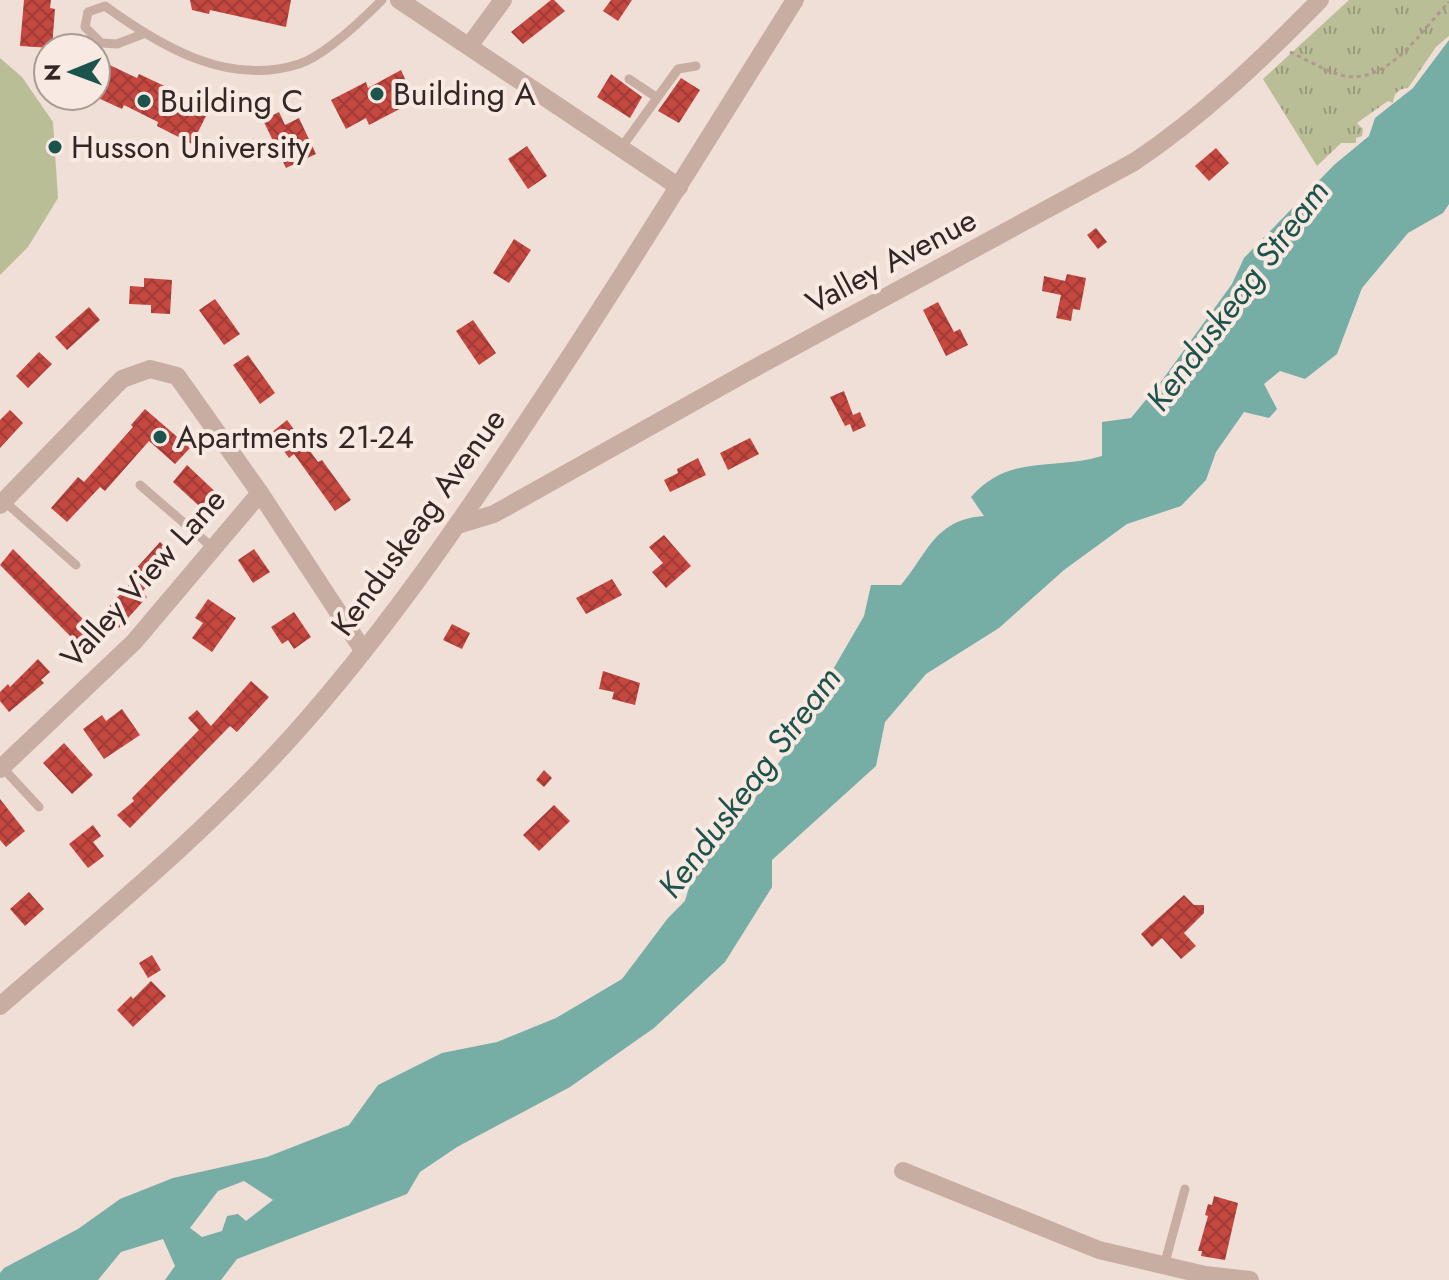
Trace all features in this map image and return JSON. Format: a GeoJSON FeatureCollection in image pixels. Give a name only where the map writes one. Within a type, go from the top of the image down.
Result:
{"type":"FeatureCollection","features":[{"type":"Feature","properties":{"kind":"street"},"geometry":{"type":"LineString","coordinates":[[399,0],[679,187]]}},
{"type":"Feature","properties":{"kind":"street"},"geometry":{"type":"LineString","coordinates":[[469,46],[503,0]]}},
{"type":"Feature","properties":{"kind":"street","name":"Kenduskeag Avenue"},"geometry":{"type":"LineString","coordinates":[[0,1006],[141,884],[237,794],[297,732],[363,650],[458,525],[606,305],[795,0]]}},
{"type":"Feature","properties":{"kind":"street","name":"Valley Avenue"},"geometry":{"type":"LineString","coordinates":[[458,525],[494,514],[742,375],[1118,173],[1183,128],[1276,45],[1320,0]]}},
{"type":"Feature","properties":{"kind":"street"},"geometry":{"type":"LineString","coordinates":[[2,503],[122,379],[150,369],[177,376],[260,493],[363,650]]}},
{"type":"Feature","properties":{"kind":"street","name":"Valley View Lane"},"geometry":{"type":"LineString","coordinates":[[1,768],[134,642],[260,493]]}},
{"type":"Feature","properties":{"kind":"street"},"geometry":{"type":"LineString","coordinates":[[903,1171],[1099,1250],[1205,1275],[1250,1280]]}},
{"type":"Feature","properties":{"kind":"lane"},"geometry":{"type":"LineString","coordinates":[[143,34],[117,44],[101,43],[85,27],[88,12],[105,6],[143,34],[193,60],[254,71],[300,63],[348,33],[382,0]]}},
{"type":"Feature","properties":{"kind":"lane"},"geometry":{"type":"LineString","coordinates":[[621,148],[678,69],[696,66]]}},
{"type":"Feature","properties":{"kind":"lane"},"geometry":{"type":"LineString","coordinates":[[629,79],[656,97]]}},
{"type":"Feature","properties":{"kind":"lane"},"geometry":{"type":"LineString","coordinates":[[140,485],[213,548]]}},
{"type":"Feature","properties":{"kind":"lane"},"geometry":{"type":"LineString","coordinates":[[2,503],[76,565]]}},
{"type":"Feature","properties":{"kind":"lane"},"geometry":{"type":"LineString","coordinates":[[1,768],[39,807]]}},
{"type":"Feature","properties":{"kind":"lane"},"geometry":{"type":"LineString","coordinates":[[1164,1266],[1185,1189]]}},
{"type":"Feature","properties":{"kind":"path"},"geometry":{"type":"LineString","coordinates":[[1276,45],[1332,72],[1362,77],[1385,69],[1449,2]]}},
{"type":"Feature","properties":{"kind":"green space"},"geometry":{"type":"Polygon","coordinates":[[[1349,0],[1449,0],[1449,36],[1436,47],[1408,88],[1397,92],[1393,103],[1388,101],[1357,123],[1363,129],[1356,143],[1341,143],[1317,166],[1263,79],[1349,0]]]}},
{"type":"Feature","properties":{"kind":"green space"},"geometry":{"type":"Polygon","coordinates":[[[0,58],[22,77],[32,92],[32,112],[46,112],[53,122],[58,198],[28,247],[0,275],[0,58]]]}},
{"type":"Feature","properties":{"kind":"water","name":"Kenduskeag Stream"},"geometry":{"type":"Polygon","coordinates":[[[1449,40],[1449,204],[1443,213],[1408,233],[1362,288],[1337,354],[1305,379],[1280,371],[1264,384],[1277,409],[1269,418],[1244,412],[1216,452],[1206,480],[1181,506],[1127,524],[1064,570],[999,628],[926,674],[885,722],[876,766],[772,860],[772,887],[725,962],[654,1028],[570,1087],[457,1147],[420,1172],[407,1194],[237,1259],[221,1280],[165,1280],[175,1266],[163,1239],[121,1252],[98,1280],[0,1280],[4,1268],[78,1229],[120,1199],[173,1178],[267,1157],[349,1125],[378,1085],[442,1053],[497,1042],[556,1018],[622,979],[668,918],[685,901],[692,877],[725,820],[754,800],[805,729],[817,697],[864,616],[871,585],[901,585],[943,531],[967,519],[984,516],[971,497],[1001,474],[1102,456],[1102,422],[1131,418],[1232,284],[1244,258],[1334,165],[1369,136],[1375,118],[1413,88],[1449,40]],[[244,1181],[218,1191],[190,1228],[202,1237],[222,1231],[227,1216],[238,1214],[246,1221],[273,1200],[244,1181]]]}},
{"type":"Feature","properties":{"kind":"building"},"geometry":{"type":"Polygon","coordinates":[[[24,0],[51,0],[50,8],[55,9],[53,32],[32,32],[32,47],[20,46],[24,0]]]}},
{"type":"Feature","properties":{"kind":"building"},"geometry":{"type":"Polygon","coordinates":[[[190,0],[291,0],[286,27],[210,10],[209,14],[192,10],[190,0]]]}},
{"type":"Feature","properties":{"kind":"building"},"geometry":{"type":"Polygon","coordinates":[[[551,0],[565,11],[523,44],[511,32],[551,0]]]}},
{"type":"Feature","properties":{"kind":"building"},"geometry":{"type":"Polygon","coordinates":[[[611,0],[632,0],[618,21],[603,11],[611,0]]]}},
{"type":"Feature","properties":{"kind":"building","name":"Building C"},"geometry":{"type":"Polygon","coordinates":[[[112,66],[137,78],[139,74],[175,91],[173,95],[208,112],[192,144],[124,105],[122,109],[112,104],[112,66]]]}},
{"type":"Feature","properties":{"kind":"building","name":"Building A"},"geometry":{"type":"Polygon","coordinates":[[[401,70],[415,101],[369,125],[366,118],[346,129],[331,100],[366,82],[368,88],[401,70]]]}},
{"type":"Feature","properties":{"kind":"building"},"geometry":{"type":"Polygon","coordinates":[[[611,74],[642,97],[630,118],[597,97],[611,74]]]}},
{"type":"Feature","properties":{"kind":"building"},"geometry":{"type":"Polygon","coordinates":[[[681,78],[700,90],[679,123],[658,111],[681,78]]]}},
{"type":"Feature","properties":{"kind":"building"},"geometry":{"type":"Polygon","coordinates":[[[279,112],[285,125],[299,118],[316,154],[286,168],[263,120],[279,112]]]}},
{"type":"Feature","properties":{"kind":"building"},"geometry":{"type":"Polygon","coordinates":[[[527,146],[547,176],[528,189],[508,159],[527,146]]]}},
{"type":"Feature","properties":{"kind":"building"},"geometry":{"type":"Polygon","coordinates":[[[1216,148],[1229,163],[1209,181],[1195,166],[1216,148]]]}},
{"type":"Feature","properties":{"kind":"building"},"geometry":{"type":"Polygon","coordinates":[[[1096,228],[1107,242],[1098,249],[1087,235],[1096,228]]]}},
{"type":"Feature","properties":{"kind":"building"},"geometry":{"type":"Polygon","coordinates":[[[514,239],[531,250],[509,283],[493,273],[514,239]]]}},
{"type":"Feature","properties":{"kind":"building"},"geometry":{"type":"Polygon","coordinates":[[[1067,274],[1086,278],[1080,310],[1073,309],[1071,321],[1056,318],[1061,295],[1042,291],[1044,276],[1065,281],[1067,274]]]}},
{"type":"Feature","properties":{"kind":"building"},"geometry":{"type":"Polygon","coordinates":[[[144,278],[172,280],[170,314],[151,313],[151,305],[129,304],[130,286],[144,287],[144,278]]]}},
{"type":"Feature","properties":{"kind":"building"},"geometry":{"type":"Polygon","coordinates":[[[215,299],[240,334],[224,345],[199,310],[215,299]]]}},
{"type":"Feature","properties":{"kind":"building"},"geometry":{"type":"Polygon","coordinates":[[[938,302],[954,332],[960,329],[968,345],[946,356],[923,310],[938,302]]]}},
{"type":"Feature","properties":{"kind":"building"},"geometry":{"type":"Polygon","coordinates":[[[89,307],[100,320],[67,350],[55,337],[89,307]]]}},
{"type":"Feature","properties":{"kind":"building"},"geometry":{"type":"Polygon","coordinates":[[[473,320],[496,353],[479,365],[456,331],[473,320]]]}},
{"type":"Feature","properties":{"kind":"building"},"geometry":{"type":"Polygon","coordinates":[[[39,352],[52,364],[28,388],[16,376],[39,352]]]}},
{"type":"Feature","properties":{"kind":"building"},"geometry":{"type":"Polygon","coordinates":[[[248,355],[275,393],[260,404],[233,365],[248,355]]]}},
{"type":"Feature","properties":{"kind":"building"},"geometry":{"type":"Polygon","coordinates":[[[844,391],[853,415],[860,412],[866,426],[853,432],[850,424],[845,426],[830,397],[844,391]]]}},
{"type":"Feature","properties":{"kind":"building"},"geometry":{"type":"Polygon","coordinates":[[[145,409],[190,448],[175,464],[149,441],[105,491],[100,487],[67,522],[51,508],[78,477],[84,482],[145,409]]]}},
{"type":"Feature","properties":{"kind":"building"},"geometry":{"type":"Polygon","coordinates":[[[10,410],[23,423],[0,448],[0,420],[10,410]]]}},
{"type":"Feature","properties":{"kind":"building"},"geometry":{"type":"Polygon","coordinates":[[[287,420],[351,500],[335,511],[294,454],[289,458],[271,433],[287,420]]]}},
{"type":"Feature","properties":{"kind":"building"},"geometry":{"type":"Polygon","coordinates":[[[750,438],[759,454],[728,470],[720,453],[750,438]]]}},
{"type":"Feature","properties":{"kind":"building"},"geometry":{"type":"Polygon","coordinates":[[[698,458],[706,475],[670,492],[664,480],[698,458]]]}},
{"type":"Feature","properties":{"kind":"building"},"geometry":{"type":"Polygon","coordinates":[[[187,465],[224,500],[210,516],[173,482],[187,465]]]}},
{"type":"Feature","properties":{"kind":"building"},"geometry":{"type":"Polygon","coordinates":[[[664,535],[691,566],[666,588],[652,572],[663,563],[649,547],[664,535]]]}},
{"type":"Feature","properties":{"kind":"building"},"geometry":{"type":"Polygon","coordinates":[[[160,542],[175,556],[142,592],[147,597],[119,628],[104,612],[136,577],[132,573],[160,542]]]}},
{"type":"Feature","properties":{"kind":"building"},"geometry":{"type":"Polygon","coordinates":[[[13,549],[95,631],[80,646],[0,565],[13,549]]]}},
{"type":"Feature","properties":{"kind":"building"},"geometry":{"type":"Polygon","coordinates":[[[254,549],[270,572],[253,583],[238,560],[254,549]]]}},
{"type":"Feature","properties":{"kind":"building"},"geometry":{"type":"Polygon","coordinates":[[[612,579],[622,595],[586,614],[576,598],[612,579]]]}},
{"type":"Feature","properties":{"kind":"building"},"geometry":{"type":"Polygon","coordinates":[[[208,599],[236,618],[212,652],[192,638],[203,623],[195,618],[208,599]]]}},
{"type":"Feature","properties":{"kind":"building"},"geometry":{"type":"Polygon","coordinates":[[[294,612],[311,637],[294,649],[288,640],[282,644],[271,627],[294,612]]]}},
{"type":"Feature","properties":{"kind":"building"},"geometry":{"type":"Polygon","coordinates":[[[452,624],[470,633],[462,649],[443,640],[452,624]]]}},
{"type":"Feature","properties":{"kind":"building"},"geometry":{"type":"Polygon","coordinates":[[[38,659],[50,672],[41,680],[44,683],[9,712],[0,701],[0,692],[8,684],[10,687],[38,659]]]}},
{"type":"Feature","properties":{"kind":"building"},"geometry":{"type":"Polygon","coordinates":[[[603,671],[640,683],[635,705],[612,699],[614,692],[599,689],[603,671]]]}},
{"type":"Feature","properties":{"kind":"building"},"geometry":{"type":"Polygon","coordinates":[[[251,681],[269,697],[237,732],[230,726],[130,828],[117,815],[134,801],[132,798],[199,730],[188,718],[197,710],[211,726],[251,681]]]}},
{"type":"Feature","properties":{"kind":"building"},"geometry":{"type":"Polygon","coordinates":[[[122,709],[140,735],[104,759],[83,729],[102,715],[106,721],[122,709]]]}},
{"type":"Feature","properties":{"kind":"building"},"geometry":{"type":"Polygon","coordinates":[[[64,743],[93,775],[72,794],[43,763],[64,743]]]}},
{"type":"Feature","properties":{"kind":"building"},"geometry":{"type":"Polygon","coordinates":[[[544,770],[552,778],[544,787],[536,780],[544,770]]]}},
{"type":"Feature","properties":{"kind":"building"},"geometry":{"type":"Polygon","coordinates":[[[0,799],[25,831],[6,847],[0,840],[0,799]]]}},
{"type":"Feature","properties":{"kind":"building"},"geometry":{"type":"Polygon","coordinates":[[[554,805],[570,821],[539,851],[523,835],[554,805]]]}},
{"type":"Feature","properties":{"kind":"building"},"geometry":{"type":"Polygon","coordinates":[[[93,825],[101,836],[93,842],[104,856],[88,868],[69,844],[93,825]]]}},
{"type":"Feature","properties":{"kind":"building"},"geometry":{"type":"Polygon","coordinates":[[[29,892],[44,909],[25,926],[10,909],[29,892]]]}},
{"type":"Feature","properties":{"kind":"building"},"geometry":{"type":"Polygon","coordinates":[[[1184,895],[1194,905],[1204,905],[1204,913],[1184,933],[1196,946],[1181,959],[1162,938],[1152,947],[1141,934],[1184,895]]]}},
{"type":"Feature","properties":{"kind":"building"},"geometry":{"type":"Polygon","coordinates":[[[152,955],[161,970],[148,978],[139,963],[152,955]]]}},
{"type":"Feature","properties":{"kind":"building"},"geometry":{"type":"Polygon","coordinates":[[[151,981],[166,996],[133,1027],[117,1010],[151,981]]]}},
{"type":"Feature","properties":{"kind":"building"},"geometry":{"type":"Polygon","coordinates":[[[1214,1196],[1238,1203],[1225,1260],[1201,1256],[1202,1251],[1198,1251],[1208,1216],[1205,1215],[1208,1204],[1212,1205],[1214,1196]]]}},
{"type":"Feature","properties":{"kind":"place","name":"Building A"},"geometry":{"type":"Point","coordinates":[377,94]}},
{"type":"Feature","properties":{"kind":"place","name":"Building C"},"geometry":{"type":"Point","coordinates":[144,101]}},
{"type":"Feature","properties":{"kind":"place","name":"Husson University"},"geometry":{"type":"Point","coordinates":[55,147]}},
{"type":"Feature","properties":{"kind":"place","name":"Apartments 21-24"},"geometry":{"type":"Point","coordinates":[160,437]}}]}
